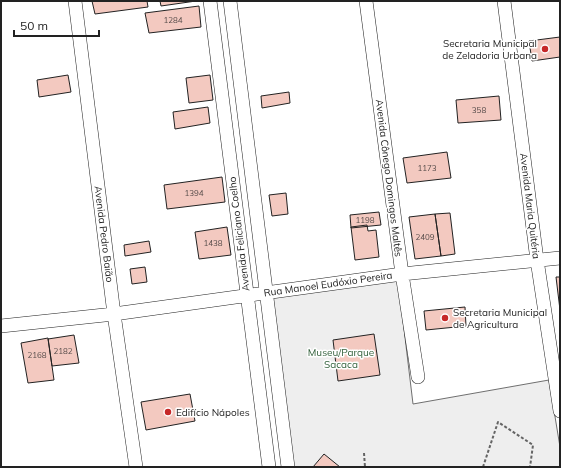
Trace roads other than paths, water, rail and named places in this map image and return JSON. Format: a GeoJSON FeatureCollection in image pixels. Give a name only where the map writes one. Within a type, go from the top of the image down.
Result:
{"type":"FeatureCollection","features":[{"type":"Feature","properties":{"kind":"street","name":"Avenida Pedro Baião"},"geometry":{"type":"LineString","coordinates":[[75,1],[114,314],[136,467]]}},
{"type":"Feature","properties":{"kind":"street","name":"Avenida Feliciano Coelho"},"geometry":{"type":"LineString","coordinates":[[210,1],[246,296],[269,467]]}},
{"type":"Feature","properties":{"kind":"street","name":"Avenida Feliciano Coelho"},"geometry":{"type":"LineString","coordinates":[[230,1],[278,401],[288,467]]}},
{"type":"Feature","properties":{"kind":"street","name":"Avenida Cônego Domingos Maltês"},"geometry":{"type":"LineString","coordinates":[[366,1],[402,274],[418,377]]}},
{"type":"Feature","properties":{"kind":"street","name":"Avenida Maria Quitéria"},"geometry":{"type":"LineString","coordinates":[[504,1],[537,260],[560,411]]}},
{"type":"Feature","properties":{"kind":"street"},"geometry":{"type":"LineString","coordinates":[[222,93],[242,91]]}},
{"type":"Feature","properties":{"kind":"street","name":"Rua Manoel Eudóxio Pereira"},"geometry":{"type":"LineString","coordinates":[[1,326],[114,314],[402,274],[560,258]]}},
{"type":"Feature","properties":{"kind":"street"},"geometry":{"type":"LineString","coordinates":[[261,404],[278,401]]}},
{"type":"Feature","properties":{"kind":"place","name":"Secretaria Municipal de Zeladoria Urbana"},"geometry":{"type":"Point","coordinates":[545,49]}},
{"type":"Feature","properties":{"kind":"place","name":"Secretaria Municipal de Agricultura"},"geometry":{"type":"Point","coordinates":[445,318]}},
{"type":"Feature","properties":{"kind":"place","name":"Edifício Nápoles"},"geometry":{"type":"Point","coordinates":[168,412]}},
{"type":"Feature","properties":{"kind":"park label","name":"Museu/Parque Sacaca"},"geometry":{"type":"Point","coordinates":[341,358]}}]}
